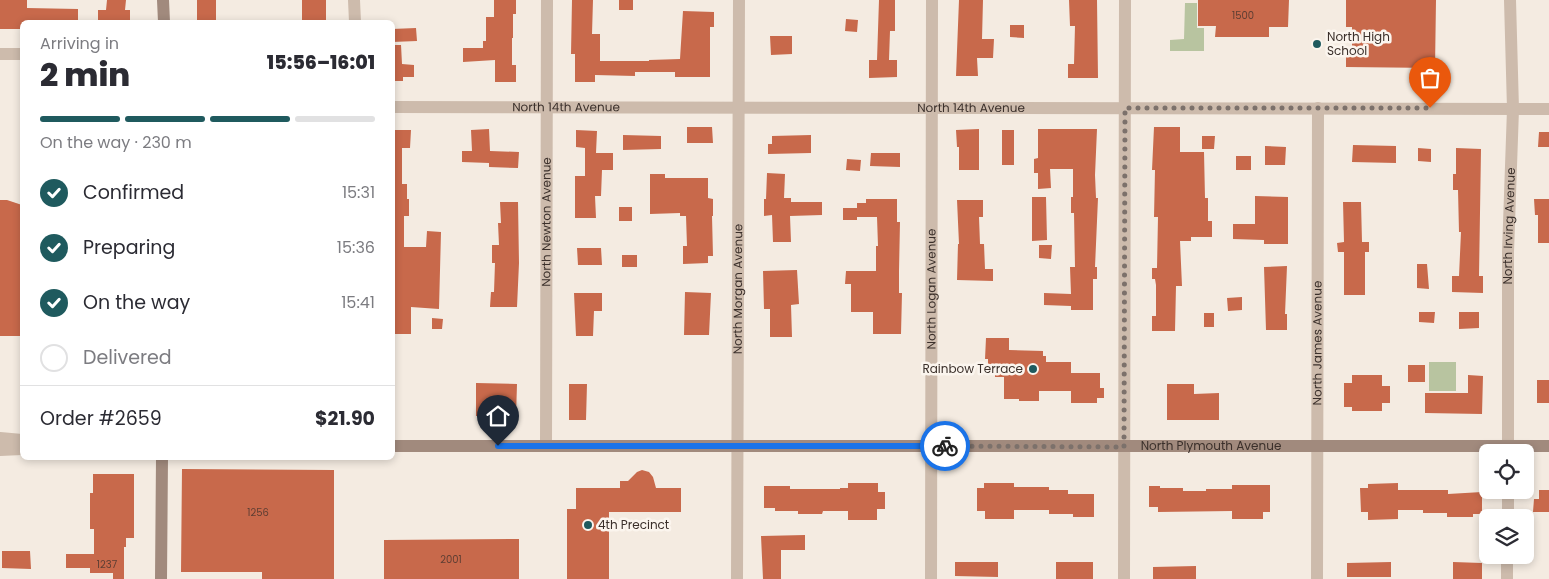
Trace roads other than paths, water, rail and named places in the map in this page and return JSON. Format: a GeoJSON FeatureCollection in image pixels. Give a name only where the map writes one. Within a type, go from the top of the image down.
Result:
{"type":"FeatureCollection","features":[{"type":"Feature","properties":{"kind":"main road"},"geometry":{"type":"LineString","coordinates":[[163,0],[164,20]]}},
{"type":"Feature","properties":{"kind":"main road","name":"North Plymouth Avenue"},"geometry":{"type":"LineString","coordinates":[[395,446],[931,445],[1479,449]]}},
{"type":"Feature","properties":{"kind":"main road","name":"North Plymouth Avenue"},"geometry":{"type":"LineString","coordinates":[[1534,447],[1549,446]]}},
{"type":"Feature","properties":{"kind":"main road"},"geometry":{"type":"LineString","coordinates":[[161,579],[162,460]]}},
{"type":"Feature","properties":{"kind":"street"},"geometry":{"type":"LineString","coordinates":[[354,0],[354,20]]}},
{"type":"Feature","properties":{"kind":"street","name":"North Newton Avenue"},"geometry":{"type":"LineString","coordinates":[[546,446],[547,0]]}},
{"type":"Feature","properties":{"kind":"street","name":"North Morgan Avenue"},"geometry":{"type":"LineString","coordinates":[[737,579],[739,0]]}},
{"type":"Feature","properties":{"kind":"street","name":"North Logan Avenue"},"geometry":{"type":"LineString","coordinates":[[931,579],[932,0]]}},
{"type":"Feature","properties":{"kind":"street"},"geometry":{"type":"LineString","coordinates":[[1124,579],[1125,0]]}},
{"type":"Feature","properties":{"kind":"street","name":"North Irving Avenue"},"geometry":{"type":"LineString","coordinates":[[1508,444],[1508,252],[1513,109],[1510,0]]}},
{"type":"Feature","properties":{"kind":"street"},"geometry":{"type":"LineString","coordinates":[[0,54],[20,54]]}},
{"type":"Feature","properties":{"kind":"street","name":"North 14th Avenue"},"geometry":{"type":"LineString","coordinates":[[395,107],[1549,109]]}},
{"type":"Feature","properties":{"kind":"street","name":"North James Avenue"},"geometry":{"type":"LineString","coordinates":[[1317,579],[1318,108]]}},
{"type":"Feature","properties":{"kind":"street"},"geometry":{"type":"LineString","coordinates":[[0,438],[20,440]]}},
{"type":"Feature","properties":{"kind":"street"},"geometry":{"type":"LineString","coordinates":[[0,450],[20,449]]}},
{"type":"Feature","properties":{"kind":"street"},"geometry":{"type":"LineString","coordinates":[[1507,564],[1507,579]]}},
{"type":"Feature","properties":{"kind":"place","name":"North High School"},"geometry":{"type":"Point","coordinates":[1317,44]}},
{"type":"Feature","properties":{"kind":"place","name":"Rainbow Terrace"},"geometry":{"type":"Point","coordinates":[1033,369]}},
{"type":"Feature","properties":{"kind":"place","name":"4th Precinct"},"geometry":{"type":"Point","coordinates":[588,525]}}]}
